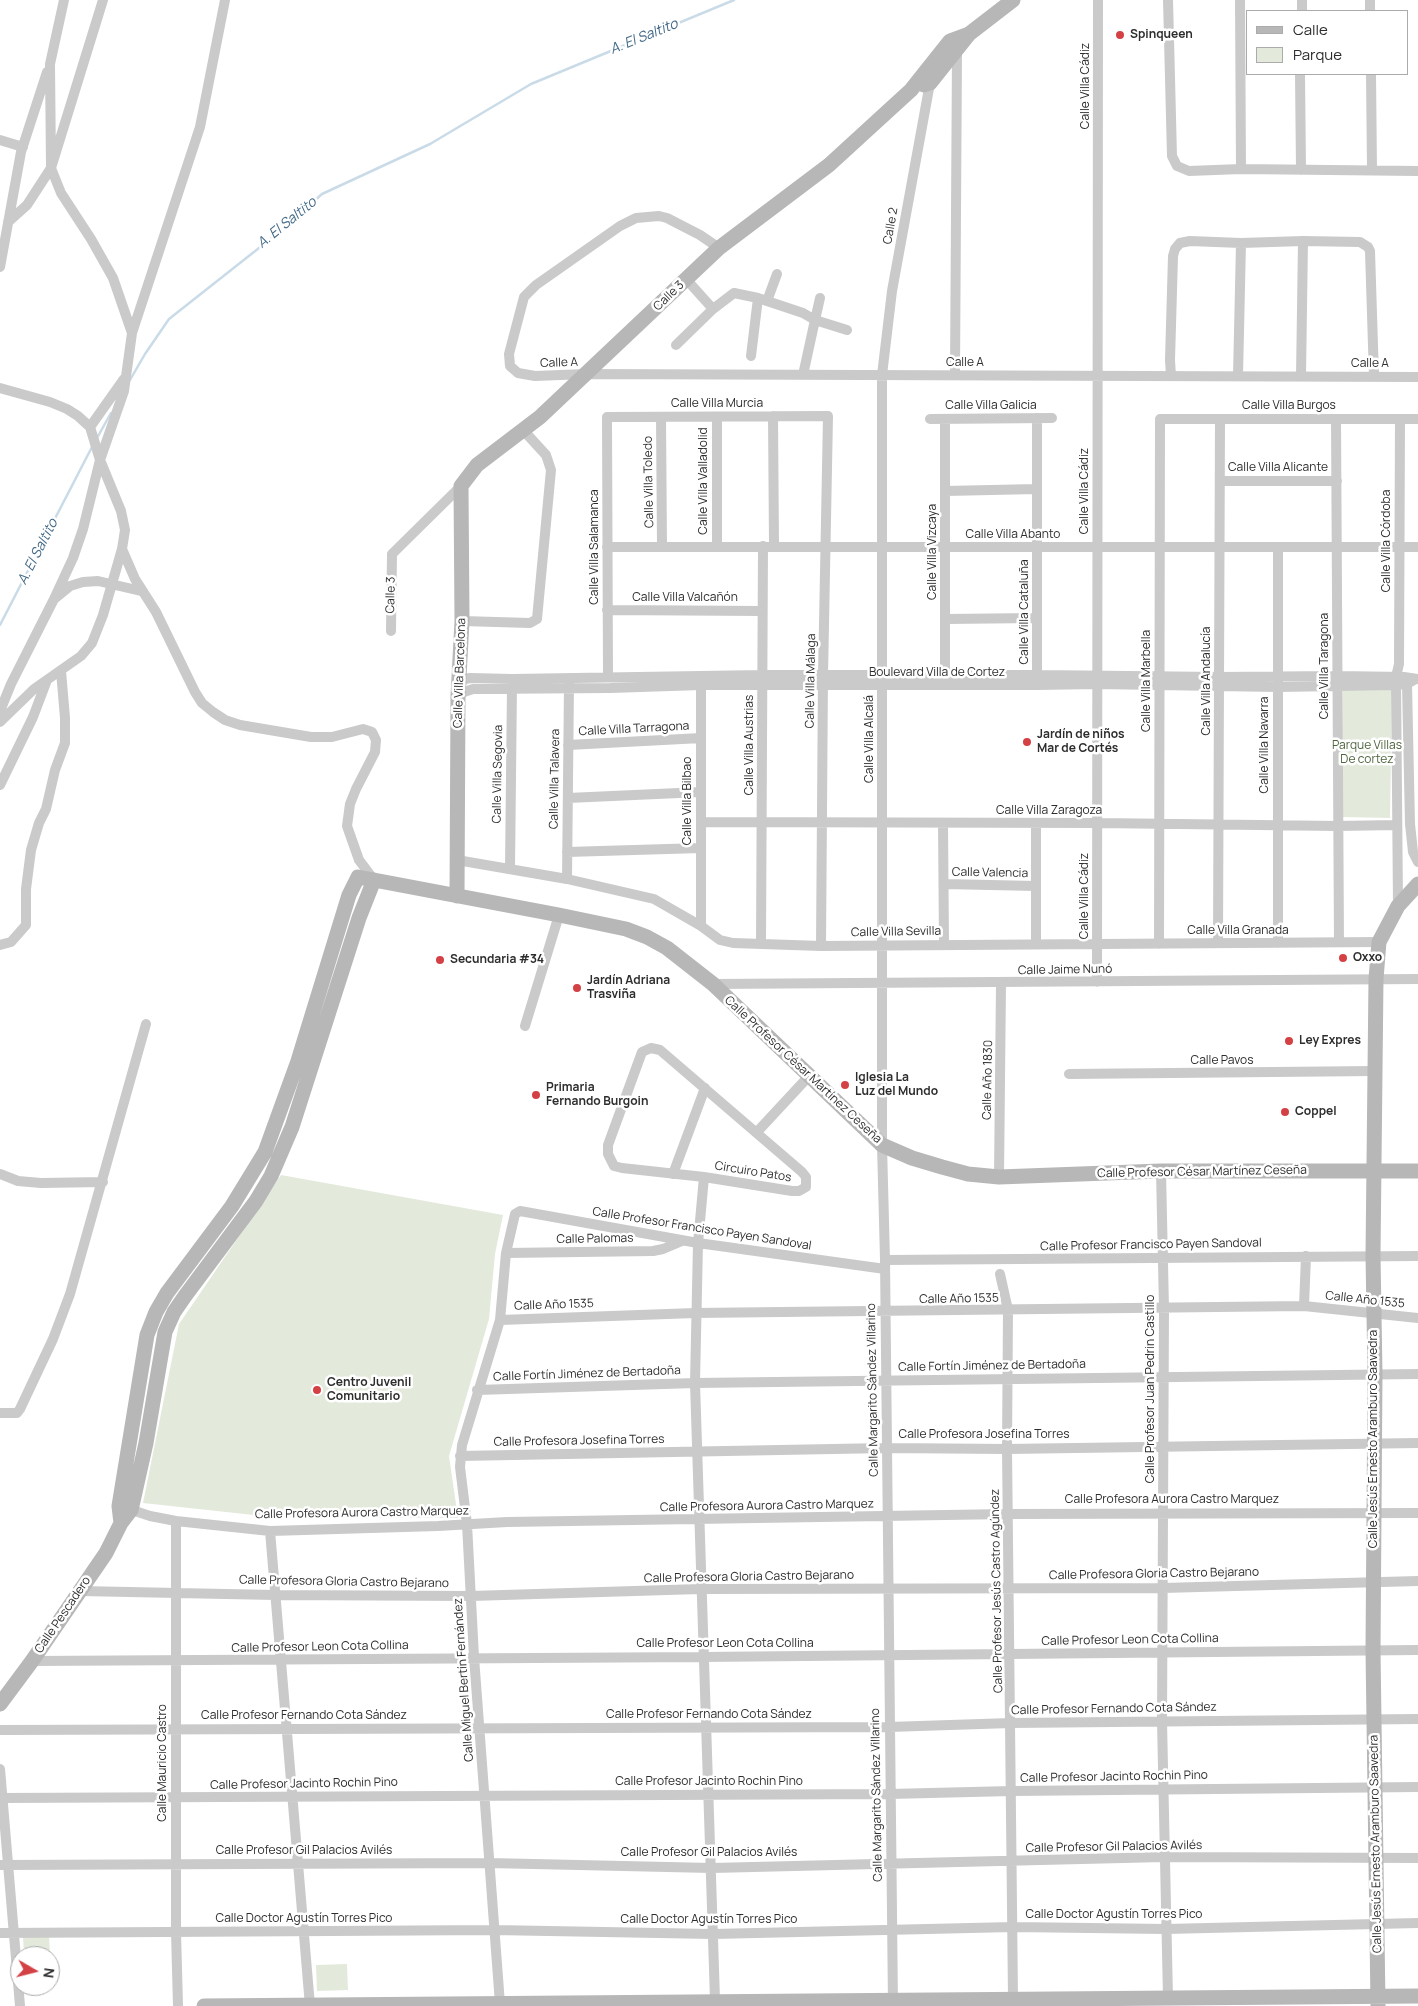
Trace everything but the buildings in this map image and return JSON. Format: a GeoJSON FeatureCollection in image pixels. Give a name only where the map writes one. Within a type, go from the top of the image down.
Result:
{"type":"FeatureCollection","features":[{"type":"Feature","properties":{"kind":"street"},"geometry":{"type":"LineString","coordinates":[[0,266],[23,147],[50,64],[64,0]]}},
{"type":"Feature","properties":{"kind":"street"},"geometry":{"type":"LineString","coordinates":[[8,222],[27,205],[51,168],[103,0]]}},
{"type":"Feature","properties":{"kind":"street"},"geometry":{"type":"LineString","coordinates":[[0,711],[11,684],[73,558],[80,536],[100,460],[124,391],[132,333],[206,105],[225,0]]}},
{"type":"Feature","properties":{"kind":"street","name":"Calle 3"},"geometry":{"type":"LineString","coordinates":[[391,631],[392,554],[461,486],[477,465],[524,430],[719,248],[829,165],[911,90],[950,41],[969,34],[1013,0]]}},
{"type":"Feature","properties":{"kind":"street","name":"Calle Villa Cádiz"},"geometry":{"type":"LineString","coordinates":[[1097,982],[1098,0]]}},
{"type":"Feature","properties":{"kind":"street"},"geometry":{"type":"LineString","coordinates":[[1168,0],[1171,142],[1173,161],[1181,169],[1189,171],[1241,169],[1418,171]]}},
{"type":"Feature","properties":{"kind":"street"},"geometry":{"type":"LineString","coordinates":[[1240,0],[1241,169]]}},
{"type":"Feature","properties":{"kind":"street"},"geometry":{"type":"LineString","coordinates":[[911,90],[930,83],[969,34]]}},
{"type":"Feature","properties":{"kind":"street"},"geometry":{"type":"LineString","coordinates":[[955,376],[957,51]]}},
{"type":"Feature","properties":{"kind":"street"},"geometry":{"type":"LineString","coordinates":[[50,64],[51,168],[61,193],[113,278],[132,333]]}},
{"type":"Feature","properties":{"kind":"street"},"geometry":{"type":"LineString","coordinates":[[1300,75],[1301,170]]}},
{"type":"Feature","properties":{"kind":"street"},"geometry":{"type":"LineString","coordinates":[[1370,75],[1372,170]]}},
{"type":"Feature","properties":{"kind":"street","name":"Calle 2"},"geometry":{"type":"LineString","coordinates":[[882,375],[892,291],[930,83]]}},
{"type":"Feature","properties":{"kind":"street"},"geometry":{"type":"LineString","coordinates":[[0,140],[23,147]]}},
{"type":"Feature","properties":{"kind":"street","name":"Calle A"},"geometry":{"type":"LineString","coordinates":[[719,248],[700,235],[667,218],[659,216],[636,218],[620,226],[536,285],[524,298],[509,354],[510,366],[513,370],[524,375],[535,376],[586,374],[1418,377]]}},
{"type":"Feature","properties":{"kind":"street"},"geometry":{"type":"LineString","coordinates":[[1171,376],[1173,256],[1175,249],[1180,243],[1190,241],[1241,243],[1303,241],[1360,242],[1368,247],[1370,251],[1374,377]]}},
{"type":"Feature","properties":{"kind":"street"},"geometry":{"type":"LineString","coordinates":[[1301,376],[1303,241]]}},
{"type":"Feature","properties":{"kind":"street"},"geometry":{"type":"LineString","coordinates":[[1238,376],[1241,243]]}},
{"type":"Feature","properties":{"kind":"street"},"geometry":{"type":"LineString","coordinates":[[751,356],[763,300],[777,274]]}},
{"type":"Feature","properties":{"kind":"street"},"geometry":{"type":"LineString","coordinates":[[686,279],[713,309]]}},
{"type":"Feature","properties":{"kind":"street"},"geometry":{"type":"LineString","coordinates":[[676,345],[713,309],[734,293],[763,300],[803,313],[815,320],[848,330]]}},
{"type":"Feature","properties":{"kind":"street"},"geometry":{"type":"LineString","coordinates":[[803,375],[820,298]]}},
{"type":"Feature","properties":{"kind":"street","name":"Calle Villa Alcalá"},"geometry":{"type":"LineString","coordinates":[[882,375],[882,983]]}},
{"type":"Feature","properties":{"kind":"street"},"geometry":{"type":"LineString","coordinates":[[90,427],[125,378]]}},
{"type":"Feature","properties":{"kind":"street"},"geometry":{"type":"LineString","coordinates":[[0,388],[50,402],[67,409],[90,427],[100,460],[121,511],[125,530],[112,585],[92,643],[81,656],[20,701],[0,722]]}},
{"type":"Feature","properties":{"kind":"street","name":"Calle Villa Austrias"},"geometry":{"type":"LineString","coordinates":[[762,944],[762,611],[768,546],[773,416]]}},
{"type":"Feature","properties":{"kind":"street","name":"Calle Villa Murcia"},"geometry":{"type":"LineString","coordinates":[[607,417],[828,416]]}},
{"type":"Feature","properties":{"kind":"street","name":"Calle Villa Málaga"},"geometry":{"type":"LineString","coordinates":[[821,946],[823,680],[828,416]]}},
{"type":"Feature","properties":{"kind":"street","name":"Calle Villa Salamanca"},"geometry":{"type":"LineString","coordinates":[[607,417],[608,677]]}},
{"type":"Feature","properties":{"kind":"street","name":"Calle Villa Toledo"},"geometry":{"type":"LineString","coordinates":[[661,417],[662,547]]}},
{"type":"Feature","properties":{"kind":"street","name":"Calle Villa Valladolid"},"geometry":{"type":"LineString","coordinates":[[717,417],[717,546]]}},
{"type":"Feature","properties":{"kind":"street","name":"Calle Villa Cataluña"},"geometry":{"type":"LineString","coordinates":[[1037,418],[1037,680]]}},
{"type":"Feature","properties":{"kind":"street","name":"Calle Villa Galicia"},"geometry":{"type":"LineString","coordinates":[[930,419],[1052,418]]}},
{"type":"Feature","properties":{"kind":"street","name":"Calle Villa Vizcaya"},"geometry":{"type":"LineString","coordinates":[[945,419],[945,680]]}},
{"type":"Feature","properties":{"kind":"street","name":"Calle Villa Burgos"},"geometry":{"type":"LineString","coordinates":[[1160,419],[1418,419]]}},
{"type":"Feature","properties":{"kind":"street","name":"Calle Villa Marbella"},"geometry":{"type":"LineString","coordinates":[[1159,944],[1160,419]]}},
{"type":"Feature","properties":{"kind":"street","name":"Calle Villa Andalucía"},"geometry":{"type":"LineString","coordinates":[[1218,943],[1220,419]]}},
{"type":"Feature","properties":{"kind":"street","name":"Calle Villa Taragona"},"geometry":{"type":"LineString","coordinates":[[1336,419],[1338,942]]}},
{"type":"Feature","properties":{"kind":"street","name":"Calle Villa Córdoba"},"geometry":{"type":"LineString","coordinates":[[1400,419],[1399,664],[1406,680]]}},
{"type":"Feature","properties":{"kind":"street"},"geometry":{"type":"LineString","coordinates":[[462,621],[530,623],[537,619],[551,470],[546,455],[524,430]]}},
{"type":"Feature","properties":{"kind":"street","name":"Calle Villa Alicante"},"geometry":{"type":"LineString","coordinates":[[1220,481],[1337,481]]}},
{"type":"Feature","properties":{"kind":"street","name":"Calle Villa Barcelona"},"geometry":{"type":"LineString","coordinates":[[457,896],[459,691],[462,621],[461,486]]}},
{"type":"Feature","properties":{"kind":"street"},"geometry":{"type":"LineString","coordinates":[[945,490],[1037,489]]}},
{"type":"Feature","properties":{"kind":"street","name":"Calle Villa Abanto"},"geometry":{"type":"LineString","coordinates":[[607,547],[1418,547]]}},
{"type":"Feature","properties":{"kind":"street","name":"Calle Villa Navarra"},"geometry":{"type":"LineString","coordinates":[[1278,547],[1278,943]]}},
{"type":"Feature","properties":{"kind":"street"},"geometry":{"type":"LineString","coordinates":[[122,549],[141,591],[156,612],[185,674],[202,703],[226,720],[240,725],[323,738],[363,729],[372,732],[376,740],[375,752],[356,789],[347,817],[348,836],[359,860],[374,880],[359,918],[292,1127],[271,1176],[256,1201],[184,1296],[165,1332],[146,1442],[125,1508]]}},
{"type":"Feature","properties":{"kind":"street"},"geometry":{"type":"LineString","coordinates":[[54,599],[70,586],[83,582],[98,581],[141,591]]}},
{"type":"Feature","properties":{"kind":"street","name":"Calle Villa Valcañón"},"geometry":{"type":"LineString","coordinates":[[607,610],[762,611]]}},
{"type":"Feature","properties":{"kind":"street"},"geometry":{"type":"LineString","coordinates":[[945,619],[1037,618]]}},
{"type":"Feature","properties":{"kind":"street"},"geometry":{"type":"LineString","coordinates":[[0,945],[11,942],[26,925],[27,874],[32,843],[46,809],[55,770],[65,743],[61,671]]}},
{"type":"Feature","properties":{"kind":"street","name":"Boulevard Villa de Cortez"},"geometry":{"type":"LineString","coordinates":[[701,680],[608,677],[569,683],[512,690],[473,689],[464,692],[459,691],[465,679],[470,678],[569,683],[701,680],[1097,680],[1219,682],[1406,680]]}},
{"type":"Feature","properties":{"kind":"street","name":"Calle Villa Segovia"},"geometry":{"type":"LineString","coordinates":[[510,869],[512,679]]}},
{"type":"Feature","properties":{"kind":"street"},"geometry":{"type":"LineString","coordinates":[[0,785],[33,717],[47,680]]}},
{"type":"Feature","properties":{"kind":"street","name":"Calle Villa Bilbao"},"geometry":{"type":"LineString","coordinates":[[701,680],[701,926]]}},
{"type":"Feature","properties":{"kind":"street"},"geometry":{"type":"LineString","coordinates":[[1398,906],[1397,744],[1406,680]]}},
{"type":"Feature","properties":{"kind":"street"},"geometry":{"type":"LineString","coordinates":[[1406,680],[1413,744],[1410,824],[1413,852],[1418,862]]}},
{"type":"Feature","properties":{"kind":"street","name":"Calle Villa Talavera"},"geometry":{"type":"LineString","coordinates":[[567,879],[569,683]]}},
{"type":"Feature","properties":{"kind":"street","name":"Calle Villa Tarragona"},"geometry":{"type":"LineString","coordinates":[[568,745],[701,738]]}},
{"type":"Feature","properties":{"kind":"street"},"geometry":{"type":"LineString","coordinates":[[1397,744],[1413,744]]}},
{"type":"Feature","properties":{"kind":"street"},"geometry":{"type":"LineString","coordinates":[[568,798],[701,792]]}},
{"type":"Feature","properties":{"kind":"street","name":"Calle Villa Zaragoza"},"geometry":{"type":"LineString","coordinates":[[701,822],[823,824],[1098,823],[1278,826],[1396,825]]}},
{"type":"Feature","properties":{"kind":"street"},"geometry":{"type":"LineString","coordinates":[[1036,823],[1036,944]]}},
{"type":"Feature","properties":{"kind":"street"},"geometry":{"type":"LineString","coordinates":[[944,824],[944,944]]}},
{"type":"Feature","properties":{"kind":"street"},"geometry":{"type":"LineString","coordinates":[[567,852],[701,848]]}},
{"type":"Feature","properties":{"kind":"street"},"geometry":{"type":"LineString","coordinates":[[125,1508],[147,1335],[156,1312],[167,1293],[245,1188],[266,1152],[298,1062],[349,895],[358,878],[359,860]]}},
{"type":"Feature","properties":{"kind":"street"},"geometry":{"type":"LineString","coordinates":[[457,860],[567,879],[654,899],[701,926]]}},
{"type":"Feature","properties":{"kind":"street","name":"Calle Profesor César Martínez Ceseña"},"geometry":{"type":"LineString","coordinates":[[358,878],[559,915],[626,929],[647,937],[667,948],[713,984],[882,1145],[912,1158],[942,1167],[968,1174],[999,1177],[1161,1171],[1418,1170]]}},
{"type":"Feature","properties":{"kind":"street","name":"Calle Valencia"},"geometry":{"type":"LineString","coordinates":[[944,884],[1036,886]]}},
{"type":"Feature","properties":{"kind":"street","name":"Calle Jesús Ernesto Aramburo Saavedra"},"geometry":{"type":"LineString","coordinates":[[1378,2001],[1373,1650],[1375,1374],[1373,1255],[1376,978],[1380,942],[1398,906],[1418,884]]}},
{"type":"Feature","properties":{"kind":"street"},"geometry":{"type":"LineString","coordinates":[[525,1026],[559,915]]}},
{"type":"Feature","properties":{"kind":"street","name":"Calle Villa Sevilla"},"geometry":{"type":"LineString","coordinates":[[701,926],[726,942],[762,944],[821,946],[1098,944]]}},
{"type":"Feature","properties":{"kind":"street","name":"Calle Villa Granada"},"geometry":{"type":"LineString","coordinates":[[1098,944],[1380,942]]}},
{"type":"Feature","properties":{"kind":"street","name":"Calle Jaime Nunó"},"geometry":{"type":"LineString","coordinates":[[713,984],[1418,979]]}},
{"type":"Feature","properties":{"kind":"street","name":"Calle Margarito Sández Villarino"},"geometry":{"type":"LineString","coordinates":[[882,983],[882,1145],[893,2004]]}},
{"type":"Feature","properties":{"kind":"street","name":"Calle Año 1830"},"geometry":{"type":"LineString","coordinates":[[999,1177],[1000,983]]}},
{"type":"Feature","properties":{"kind":"street"},"geometry":{"type":"LineString","coordinates":[[0,1413],[14,1414],[19,1411],[53,1339],[70,1294],[146,1024]]}},
{"type":"Feature","properties":{"kind":"street","name":"Circuiro Patos"},"geometry":{"type":"LineString","coordinates":[[651,1048],[660,1050],[705,1088],[804,1175],[807,1182],[803,1189],[792,1191],[704,1177],[614,1166],[610,1161],[608,1145],[642,1052],[651,1048]]}},
{"type":"Feature","properties":{"kind":"street"},"geometry":{"type":"LineString","coordinates":[[298,1062],[312,1068]]}},
{"type":"Feature","properties":{"kind":"street","name":"Calle Pavos"},"geometry":{"type":"LineString","coordinates":[[1069,1074],[1375,1071]]}},
{"type":"Feature","properties":{"kind":"street"},"geometry":{"type":"LineString","coordinates":[[757,1132],[809,1076]]}},
{"type":"Feature","properties":{"kind":"street"},"geometry":{"type":"LineString","coordinates":[[673,1174],[705,1088]]}},
{"type":"Feature","properties":{"kind":"street","name":"Calle Profesor Juan Pedrin Castillo"},"geometry":{"type":"LineString","coordinates":[[1161,1171],[1164,1259],[1162,1721],[1168,1998]]}},
{"type":"Feature","properties":{"kind":"street"},"geometry":{"type":"LineString","coordinates":[[0,1174],[18,1181],[41,1183],[103,1182]]}},
{"type":"Feature","properties":{"kind":"street"},"geometry":{"type":"LineString","coordinates":[[704,1177],[698,1243],[695,1383],[700,1519],[700,1589],[712,1868],[715,2000]]}},
{"type":"Feature","properties":{"kind":"street","name":"Calle Profesor Francisco Payen Sandoval"},"geometry":{"type":"LineString","coordinates":[[516,1212],[682,1241],[885,1265],[1306,1256],[1418,1256]]}},
{"type":"Feature","properties":{"kind":"street","name":"Calle Miguel Bertín Fernández"},"geometry":{"type":"LineString","coordinates":[[500,2004],[474,1658],[467,1524],[460,1456],[477,1390],[500,1320],[506,1253],[516,1212]]}},
{"type":"Feature","properties":{"kind":"street"},"geometry":{"type":"LineString","coordinates":[[206,1241],[218,1252]]}},
{"type":"Feature","properties":{"kind":"street","name":"Calle Palomas"},"geometry":{"type":"LineString","coordinates":[[506,1253],[653,1251],[663,1250],[682,1241]]}},
{"type":"Feature","properties":{"kind":"street"},"geometry":{"type":"LineString","coordinates":[[1304,1306],[1306,1256]]}},
{"type":"Feature","properties":{"kind":"street","name":"Calle Profesor Jesús Castro Agúndez"},"geometry":{"type":"LineString","coordinates":[[1000,1274],[1008,1310],[1007,1449],[1013,1998]]}},
{"type":"Feature","properties":{"kind":"street","name":"Calle Año 1535"},"geometry":{"type":"LineString","coordinates":[[500,1320],[695,1313],[1304,1306],[1418,1318]]}},
{"type":"Feature","properties":{"kind":"street","name":"Calle Fortín Jiménez de Bertadoña"},"geometry":{"type":"LineString","coordinates":[[477,1390],[695,1383],[1418,1374]]}},
{"type":"Feature","properties":{"kind":"street","name":"Calle Profesora Josefina Torres"},"geometry":{"type":"LineString","coordinates":[[460,1456],[886,1448],[1007,1449],[1418,1443]]}},
{"type":"Feature","properties":{"kind":"street","name":"Calle Profesora Aurora Castro Marquez"},"geometry":{"type":"LineString","coordinates":[[125,1508],[150,1516],[176,1521],[270,1531],[467,1524],[1008,1514],[1164,1512],[1418,1514]]}},
{"type":"Feature","properties":{"kind":"street","name":"Calle Pescadero"},"geometry":{"type":"LineString","coordinates":[[0,1704],[32,1661],[106,1552],[121,1523],[125,1508]]}},
{"type":"Feature","properties":{"kind":"street","name":"Calle Mauricio Castro"},"geometry":{"type":"LineString","coordinates":[[176,1521],[176,1932],[178,2006]]}},
{"type":"Feature","properties":{"kind":"street"},"geometry":{"type":"LineString","coordinates":[[270,1531],[310,2006]]}},
{"type":"Feature","properties":{"kind":"street","name":"Calle Profesora Gloria Castro Bejarano"},"geometry":{"type":"LineString","coordinates":[[80,1591],[470,1596],[700,1589],[1163,1588],[1418,1581]]}},
{"type":"Feature","properties":{"kind":"street","name":"Calle Profesor Leon Cota Collina"},"geometry":{"type":"LineString","coordinates":[[32,1661],[1418,1650]]}},
{"type":"Feature","properties":{"kind":"street","name":"Calle Profesor Fernando Cota Sández"},"geometry":{"type":"LineString","coordinates":[[0,1730],[889,1727],[1011,1723],[1418,1719]]}},
{"type":"Feature","properties":{"kind":"street"},"geometry":{"type":"LineString","coordinates":[[0,1769],[4,1866],[20,2006]]}},
{"type":"Feature","properties":{"kind":"street","name":"Calle Profesor Jacinto Rochin Pino"},"geometry":{"type":"LineString","coordinates":[[1,1798],[890,1794],[1418,1787]]}},
{"type":"Feature","properties":{"kind":"street","name":"Calle Profesor Gil Palacios Avilés"},"geometry":{"type":"LineString","coordinates":[[4,1866],[489,1863],[712,1868],[1164,1857],[1418,1858]]}},
{"type":"Feature","properties":{"kind":"street","name":"Calle Doctor Agustín Torres Pico"},"geometry":{"type":"LineString","coordinates":[[0,1933],[494,1930],[713,1934],[1013,1927],[1166,1929],[1418,1923]]}},
{"type":"Feature","properties":{"kind":"street"},"geometry":{"type":"LineString","coordinates":[[204,2006],[715,2000],[893,2004],[1013,1998],[1378,2001],[1418,1996]]}},
{"type":"Feature","properties":{"kind":"green space","name":"Parque Villas De cortez"},"geometry":{"type":"Polygon","coordinates":[[[1343,688],[1392,689],[1390,818],[1342,817],[1343,688]]]}},
{"type":"Feature","properties":{"kind":"green space","name":"Centro Juvenil Comunitario"},"geometry":{"type":"Polygon","coordinates":[[[281,1175],[503,1215],[495,1254],[489,1319],[449,1456],[458,1518],[272,1517],[143,1503],[179,1324],[281,1175]]]}},
{"type":"Feature","properties":{"kind":"green space"},"geometry":{"type":"Polygon","coordinates":[[[49,1934],[50,1946],[24,1946],[23,1936],[49,1934]]]}},
{"type":"Feature","properties":{"kind":"green space"},"geometry":{"type":"Polygon","coordinates":[[[347,1964],[348,1990],[317,1991],[316,1965],[347,1964]]]}},
{"type":"Feature","properties":{"kind":"waterway","name":"A. El Saltito"},"geometry":{"type":"LineString","coordinates":[[130,380],[169,319],[278,233],[322,194],[430,144],[531,84],[734,0]]}},
{"type":"Feature","properties":{"kind":"waterway","name":"A. El Saltito"},"geometry":{"type":"LineString","coordinates":[[97,438],[111,413]]}},
{"type":"Feature","properties":{"kind":"waterway","name":"A. El Saltito"},"geometry":{"type":"LineString","coordinates":[[0,625],[93,445]]}},
{"type":"Feature","properties":{"kind":"place","name":"Spinqueen"},"geometry":{"type":"Point","coordinates":[1120,35]}},
{"type":"Feature","properties":{"kind":"place","name":"Jardín de niños Mar de Cortés"},"geometry":{"type":"Point","coordinates":[1027,742]}},
{"type":"Feature","properties":{"kind":"place","name":"Oxxo"},"geometry":{"type":"Point","coordinates":[1343,958]}},
{"type":"Feature","properties":{"kind":"place","name":"Secundaria #34"},"geometry":{"type":"Point","coordinates":[440,960]}},
{"type":"Feature","properties":{"kind":"place","name":"Jardín Adriana Trasviña"},"geometry":{"type":"Point","coordinates":[577,988]}},
{"type":"Feature","properties":{"kind":"place","name":"Ley Expres"},"geometry":{"type":"Point","coordinates":[1289,1041]}},
{"type":"Feature","properties":{"kind":"place","name":"Iglesia La Luz del Mundo"},"geometry":{"type":"Point","coordinates":[845,1085]}},
{"type":"Feature","properties":{"kind":"place","name":"Primaria Fernando Burgoin"},"geometry":{"type":"Point","coordinates":[536,1095]}},
{"type":"Feature","properties":{"kind":"place","name":"Coppel"},"geometry":{"type":"Point","coordinates":[1285,1112]}},
{"type":"Feature","properties":{"kind":"place","name":"Centro Juvenil Comunitario"},"geometry":{"type":"Point","coordinates":[317,1390]}}]}
